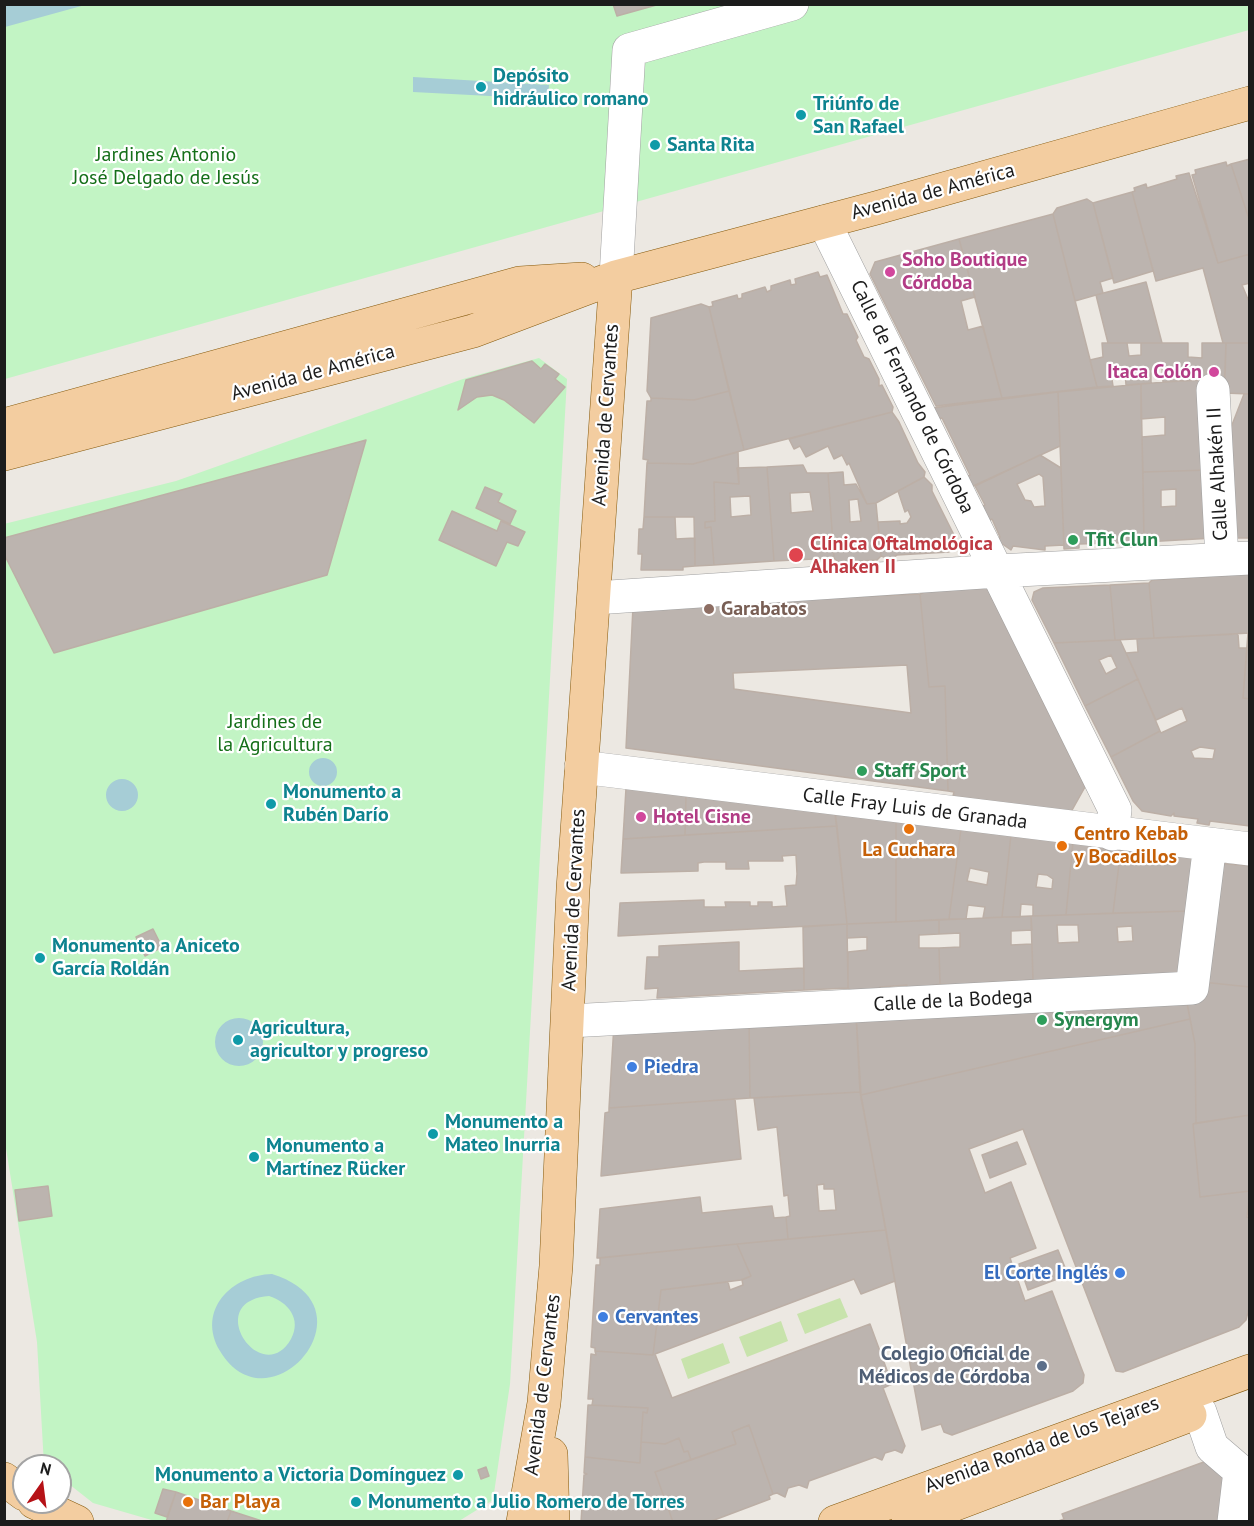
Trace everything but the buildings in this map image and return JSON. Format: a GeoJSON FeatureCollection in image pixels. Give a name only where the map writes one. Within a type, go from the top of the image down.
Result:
{"type":"FeatureCollection","features":[{"type":"Feature","properties":{"kind":"main road","name":"Avenida de América"},"geometry":{"type":"LineString","coordinates":[[4,454],[472,331],[616,277],[824,222],[1250,103]]}},
{"type":"Feature","properties":{"kind":"main road","name":"Avenida de América"},"geometry":{"type":"LineString","coordinates":[[4,425],[520,283],[616,277]]}},
{"type":"Feature","properties":{"kind":"main road","name":"Avenida de Cervantes"},"geometry":{"type":"LineString","coordinates":[[523,1521],[544,1403],[556,1266],[581,767],[616,277]]}},
{"type":"Feature","properties":{"kind":"main road"},"geometry":{"type":"LineString","coordinates":[[553,1521],[550,1470],[556,1266]]}},
{"type":"Feature","properties":{"kind":"main road","name":"Avenida Ronda de los Tejares"},"geometry":{"type":"LineString","coordinates":[[835,1521],[1250,1371]]}},
{"type":"Feature","properties":{"kind":"main road","name":"Avenida Ronda de los Tejares"},"geometry":{"type":"LineString","coordinates":[[908,1521],[1250,1393]]}},
{"type":"Feature","properties":{"kind":"main road"},"geometry":{"type":"LineString","coordinates":[[61,1514],[77,1521]]}},
{"type":"Feature","properties":{"kind":"street"},"geometry":{"type":"LineString","coordinates":[[616,277],[629,50],[792,4]]}},
{"type":"Feature","properties":{"kind":"street","name":"Calle de Fernando de Córdoba"},"geometry":{"type":"LineString","coordinates":[[824,222],[1115,810],[1112,834]]}},
{"type":"Feature","properties":{"kind":"street","name":"Calle Alhakén II"},"geometry":{"type":"LineString","coordinates":[[594,598],[998,571],[1236,558],[1213,390]]}},
{"type":"Feature","properties":{"kind":"street","name":"Calle Fray Luis de Granada"},"geometry":{"type":"LineString","coordinates":[[581,767],[1112,834],[1250,849]]}},
{"type":"Feature","properties":{"kind":"street","name":"Calle de la Bodega"},"geometry":{"type":"LineString","coordinates":[[568,1021],[1192,988],[1210,844]]}},
{"type":"Feature","properties":{"kind":"street"},"geometry":{"type":"LineString","coordinates":[[1200,1412],[1212,1447],[1240,1471],[1234,1521]]}},
{"type":"Feature","properties":{"kind":"green space","name":"Jardines Antonio José Delgado de Jesús"},"geometry":{"type":"Polygon","coordinates":[[[5,5],[1249,5],[1249,30],[5,379],[5,5]]]}},
{"type":"Feature","properties":{"kind":"green space","name":"Jardines de la Agricultura"},"geometry":{"type":"Polygon","coordinates":[[[539,358],[567,379],[510,1384],[493,1500],[459,1521],[155,1521],[93,1503],[72,1486],[72,1454],[43,1454],[37,1342],[5,1142],[4,524],[176,481],[463,379],[539,358]]]}},
{"type":"Feature","properties":{"kind":"green space"},"geometry":{"type":"Polygon","coordinates":[[[840,1298],[848,1317],[805,1334],[797,1314],[840,1298]]]}},
{"type":"Feature","properties":{"kind":"green space"},"geometry":{"type":"Polygon","coordinates":[[[781,1321],[788,1341],[747,1357],[739,1337],[781,1321]]]}},
{"type":"Feature","properties":{"kind":"green space"},"geometry":{"type":"Polygon","coordinates":[[[723,1343],[730,1363],[688,1379],[681,1359],[723,1343]]]}},
{"type":"Feature","properties":{"kind":"water"},"geometry":{"type":"Polygon","coordinates":[[[5,4],[85,4],[85,5],[5,27],[5,4]]]}},
{"type":"Feature","properties":{"kind":"water"},"geometry":{"type":"Polygon","coordinates":[[[413,77],[549,85],[548,99],[413,92],[413,77]]]}},
{"type":"Feature","properties":{"kind":"water"},"geometry":{"type":"Polygon","coordinates":[[[323,758],[333,762],[337,772],[333,782],[323,786],[313,782],[309,772],[313,762],[323,758]]]}},
{"type":"Feature","properties":{"kind":"water"},"geometry":{"type":"Polygon","coordinates":[[[122,779],[133,784],[138,795],[133,806],[122,811],[111,806],[106,795],[111,784],[122,779]]]}},
{"type":"Feature","properties":{"kind":"water"},"geometry":{"type":"Polygon","coordinates":[[[234,1018],[244,1018],[259,1028],[263,1042],[259,1056],[253,1062],[244,1066],[234,1066],[219,1056],[215,1047],[215,1037],[225,1022],[234,1018]]]}},
{"type":"Feature","properties":{"kind":"water"},"geometry":{"type":"Polygon","coordinates":[[[272,1274],[302,1290],[316,1311],[315,1334],[305,1356],[286,1371],[264,1378],[241,1373],[220,1351],[212,1322],[215,1309],[222,1297],[232,1288],[257,1276],[272,1274]],[[269,1296],[249,1301],[240,1312],[238,1325],[244,1338],[253,1349],[266,1354],[279,1352],[294,1332],[294,1318],[291,1312],[269,1296]]]}},
{"type":"Feature","properties":{"kind":"place","name":"Depósito hidráulico romano"},"geometry":{"type":"Point","coordinates":[481,87]}},
{"type":"Feature","properties":{"kind":"place","name":"Triúnfo de San Rafael"},"geometry":{"type":"Point","coordinates":[801,115]}},
{"type":"Feature","properties":{"kind":"place","name":"Santa Rita"},"geometry":{"type":"Point","coordinates":[655,145]}},
{"type":"Feature","properties":{"kind":"place","name":"Soho Boutique Córdoba"},"geometry":{"type":"Point","coordinates":[890,272]}},
{"type":"Feature","properties":{"kind":"place","name":"Itaca Colón"},"geometry":{"type":"Point","coordinates":[1214,372]}},
{"type":"Feature","properties":{"kind":"place","name":"Tfit Clun"},"geometry":{"type":"Point","coordinates":[1073,540]}},
{"type":"Feature","properties":{"kind":"place","name":"Clínica Oftalmológica Alhaken II"},"geometry":{"type":"Point","coordinates":[796,555]}},
{"type":"Feature","properties":{"kind":"place","name":"Garabatos"},"geometry":{"type":"Point","coordinates":[709,609]}},
{"type":"Feature","properties":{"kind":"place","name":"Staff Sport"},"geometry":{"type":"Point","coordinates":[862,771]}},
{"type":"Feature","properties":{"kind":"place","name":"Monumento a Rubén Darío"},"geometry":{"type":"Point","coordinates":[271,804]}},
{"type":"Feature","properties":{"kind":"place","name":"Hotel Cisne"},"geometry":{"type":"Point","coordinates":[641,817]}},
{"type":"Feature","properties":{"kind":"place","name":"La Cuchara"},"geometry":{"type":"Point","coordinates":[909,829]}},
{"type":"Feature","properties":{"kind":"place","name":"Centro Kebab y Bocadillos"},"geometry":{"type":"Point","coordinates":[1062,846]}},
{"type":"Feature","properties":{"kind":"place","name":"Monumento a Aniceto García Roldán"},"geometry":{"type":"Point","coordinates":[40,958]}},
{"type":"Feature","properties":{"kind":"place","name":"Synergym"},"geometry":{"type":"Point","coordinates":[1042,1020]}},
{"type":"Feature","properties":{"kind":"place","name":"Agricultura, agricultor y progreso"},"geometry":{"type":"Point","coordinates":[238,1040]}},
{"type":"Feature","properties":{"kind":"place","name":"Piedra"},"geometry":{"type":"Point","coordinates":[632,1067]}},
{"type":"Feature","properties":{"kind":"place","name":"Monumento a Mateo Inurria"},"geometry":{"type":"Point","coordinates":[433,1134]}},
{"type":"Feature","properties":{"kind":"place","name":"Monumento a Martínez Rücker"},"geometry":{"type":"Point","coordinates":[254,1157]}},
{"type":"Feature","properties":{"kind":"place","name":"El Corte Inglés"},"geometry":{"type":"Point","coordinates":[1120,1273]}},
{"type":"Feature","properties":{"kind":"place","name":"Cervantes"},"geometry":{"type":"Point","coordinates":[603,1317]}},
{"type":"Feature","properties":{"kind":"place","name":"Colegio Oficial de Médicos de Córdoba"},"geometry":{"type":"Point","coordinates":[1042,1366]}},
{"type":"Feature","properties":{"kind":"place","name":"Monumento a Victoria Domínguez"},"geometry":{"type":"Point","coordinates":[458,1475]}},
{"type":"Feature","properties":{"kind":"place","name":"Bar Playa"},"geometry":{"type":"Point","coordinates":[188,1502]}},
{"type":"Feature","properties":{"kind":"place","name":"Monumento a Julio Romero de Torres"},"geometry":{"type":"Point","coordinates":[356,1502]}}]}
